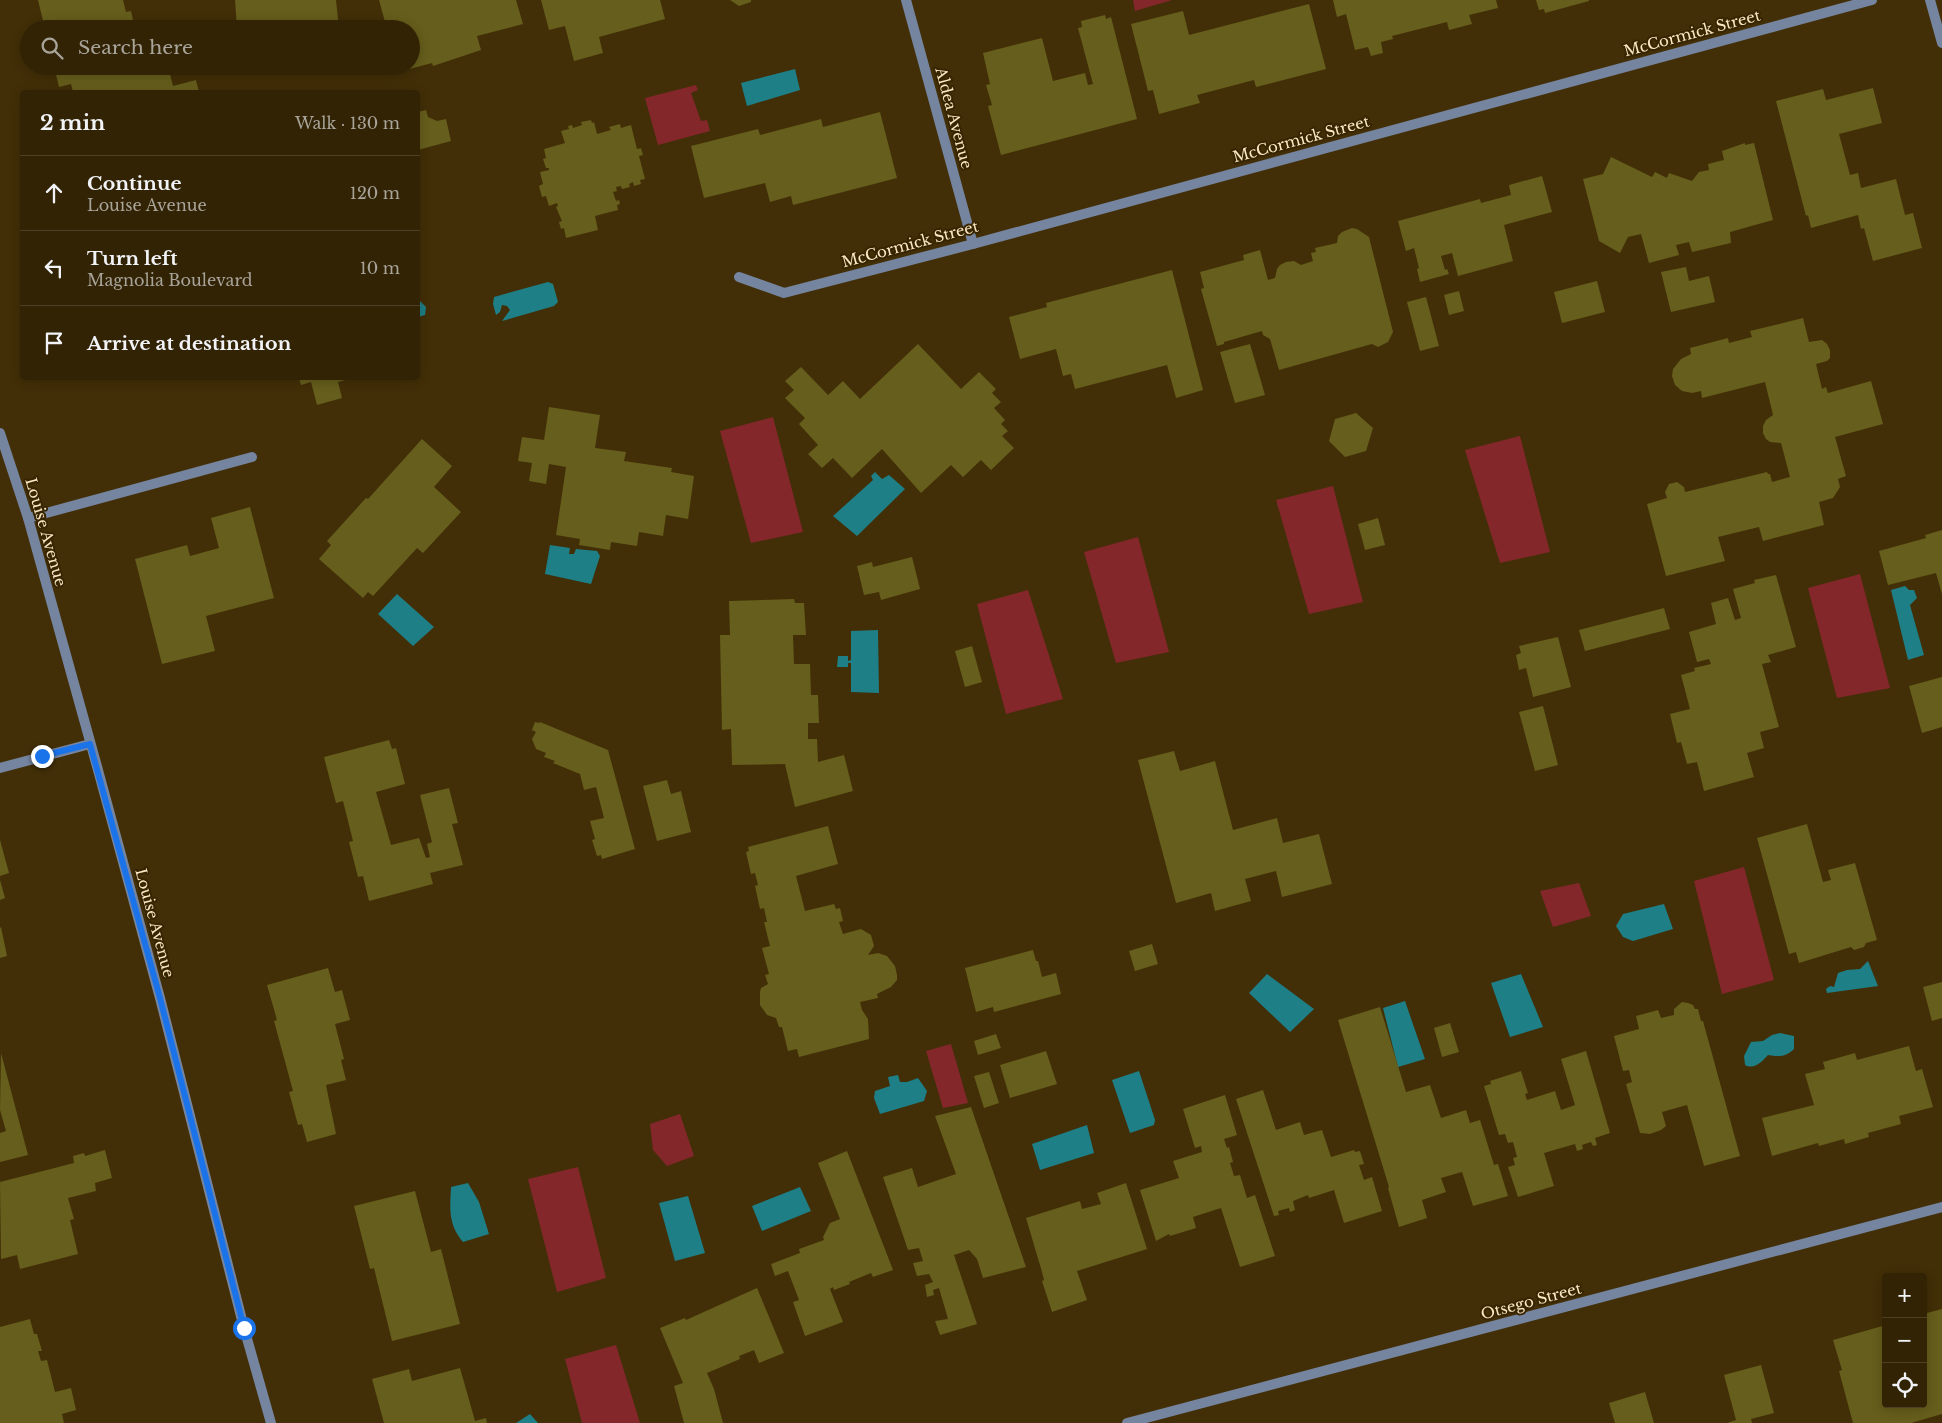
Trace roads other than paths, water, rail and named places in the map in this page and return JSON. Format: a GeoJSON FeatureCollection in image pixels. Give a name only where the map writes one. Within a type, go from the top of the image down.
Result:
{"type":"FeatureCollection","features":[{"type":"Feature","properties":{"kind":"street","name":"Aldea Avenue"},"geometry":{"type":"LineString","coordinates":[[906,0],[973,244]]}},
{"type":"Feature","properties":{"kind":"street","name":"McCormick Street"},"geometry":{"type":"LineString","coordinates":[[739,276],[784,292],[973,244],[1872,0]]}},
{"type":"Feature","properties":{"kind":"street"},"geometry":{"type":"LineString","coordinates":[[1930,0],[1942,43]]}},
{"type":"Feature","properties":{"kind":"street","name":"Louise Avenue"},"geometry":{"type":"LineString","coordinates":[[0,433],[28,518],[157,988],[244,1328],[271,1423]]}},
{"type":"Feature","properties":{"kind":"street"},"geometry":{"type":"LineString","coordinates":[[28,518],[252,457]]}},
{"type":"Feature","properties":{"kind":"street"},"geometry":{"type":"LineString","coordinates":[[0,768],[90,744]]}},
{"type":"Feature","properties":{"kind":"street","name":"Otsego Street"},"geometry":{"type":"LineString","coordinates":[[1127,1423],[1942,1207]]}},
{"type":"Feature","properties":{"kind":"water"},"geometry":{"type":"Polygon","coordinates":[[[795,69],[800,90],[747,106],[741,83],[795,69]]]}},
{"type":"Feature","properties":{"kind":"water"},"geometry":{"type":"Polygon","coordinates":[[[548,282],[553,284],[558,302],[554,306],[502,321],[510,310],[507,306],[502,305],[500,312],[496,315],[493,304],[494,297],[548,282]]]}},
{"type":"Feature","properties":{"kind":"water"},"geometry":{"type":"Polygon","coordinates":[[[420,301],[426,307],[425,315],[420,316],[420,301]]]}},
{"type":"Feature","properties":{"kind":"water"},"geometry":{"type":"Polygon","coordinates":[[[875,472],[882,479],[889,475],[905,489],[857,536],[833,516],[873,480],[871,476],[875,472]]]}},
{"type":"Feature","properties":{"kind":"water"},"geometry":{"type":"Polygon","coordinates":[[[550,545],[570,548],[569,554],[574,554],[576,549],[597,551],[600,556],[591,584],[545,574],[550,545]]]}},
{"type":"Feature","properties":{"kind":"water"},"geometry":{"type":"Polygon","coordinates":[[[1905,586],[1909,590],[1914,590],[1917,598],[1910,605],[1924,655],[1908,660],[1891,590],[1905,586]]]}},
{"type":"Feature","properties":{"kind":"water"},"geometry":{"type":"Polygon","coordinates":[[[397,594],[434,627],[413,646],[378,614],[397,594]]]}},
{"type":"Feature","properties":{"kind":"water"},"geometry":{"type":"Polygon","coordinates":[[[878,630],[879,693],[851,692],[851,663],[848,663],[848,667],[837,667],[838,656],[848,656],[848,661],[851,660],[851,631],[878,630]]]}},
{"type":"Feature","properties":{"kind":"water"},"geometry":{"type":"Polygon","coordinates":[[[1664,904],[1673,929],[1633,941],[1623,937],[1616,926],[1623,914],[1664,904]]]}},
{"type":"Feature","properties":{"kind":"water"},"geometry":{"type":"Polygon","coordinates":[[[1868,961],[1878,986],[1827,993],[1826,989],[1830,986],[1834,987],[1838,973],[1860,969],[1868,961]]]}},
{"type":"Feature","properties":{"kind":"water"},"geometry":{"type":"Polygon","coordinates":[[[1267,974],[1314,1009],[1290,1032],[1249,993],[1267,974]]]}},
{"type":"Feature","properties":{"kind":"water"},"geometry":{"type":"Polygon","coordinates":[[[1521,974],[1543,1027],[1510,1037],[1491,983],[1521,974]]]}},
{"type":"Feature","properties":{"kind":"water"},"geometry":{"type":"Polygon","coordinates":[[[1405,1001],[1425,1059],[1398,1067],[1383,1008],[1405,1001]]]}},
{"type":"Feature","properties":{"kind":"water"},"geometry":{"type":"Polygon","coordinates":[[[1780,1033],[1794,1036],[1794,1049],[1782,1056],[1768,1055],[1760,1063],[1752,1067],[1745,1065],[1744,1056],[1751,1042],[1763,1041],[1772,1035],[1780,1033]]]}},
{"type":"Feature","properties":{"kind":"water"},"geometry":{"type":"Polygon","coordinates":[[[1139,1071],[1155,1120],[1154,1125],[1130,1133],[1112,1080],[1139,1071]]]}},
{"type":"Feature","properties":{"kind":"water"},"geometry":{"type":"Polygon","coordinates":[[[898,1075],[900,1082],[907,1082],[918,1078],[927,1091],[924,1101],[880,1114],[874,1098],[875,1091],[890,1086],[888,1077],[898,1075]]]}},
{"type":"Feature","properties":{"kind":"water"},"geometry":{"type":"Polygon","coordinates":[[[1087,1125],[1094,1153],[1040,1170],[1032,1144],[1087,1125]]]}},
{"type":"Feature","properties":{"kind":"water"},"geometry":{"type":"Polygon","coordinates":[[[468,1183],[479,1202],[489,1234],[463,1242],[452,1222],[450,1209],[451,1187],[468,1183]]]}},
{"type":"Feature","properties":{"kind":"water"},"geometry":{"type":"Polygon","coordinates":[[[800,1187],[811,1211],[762,1231],[752,1206],[800,1187]]]}},
{"type":"Feature","properties":{"kind":"water"},"geometry":{"type":"Polygon","coordinates":[[[688,1196],[705,1253],[675,1261],[659,1203],[688,1196]]]}},
{"type":"Feature","properties":{"kind":"water"},"geometry":{"type":"Polygon","coordinates":[[[530,1414],[538,1423],[516,1423],[530,1414]]]}}]}
